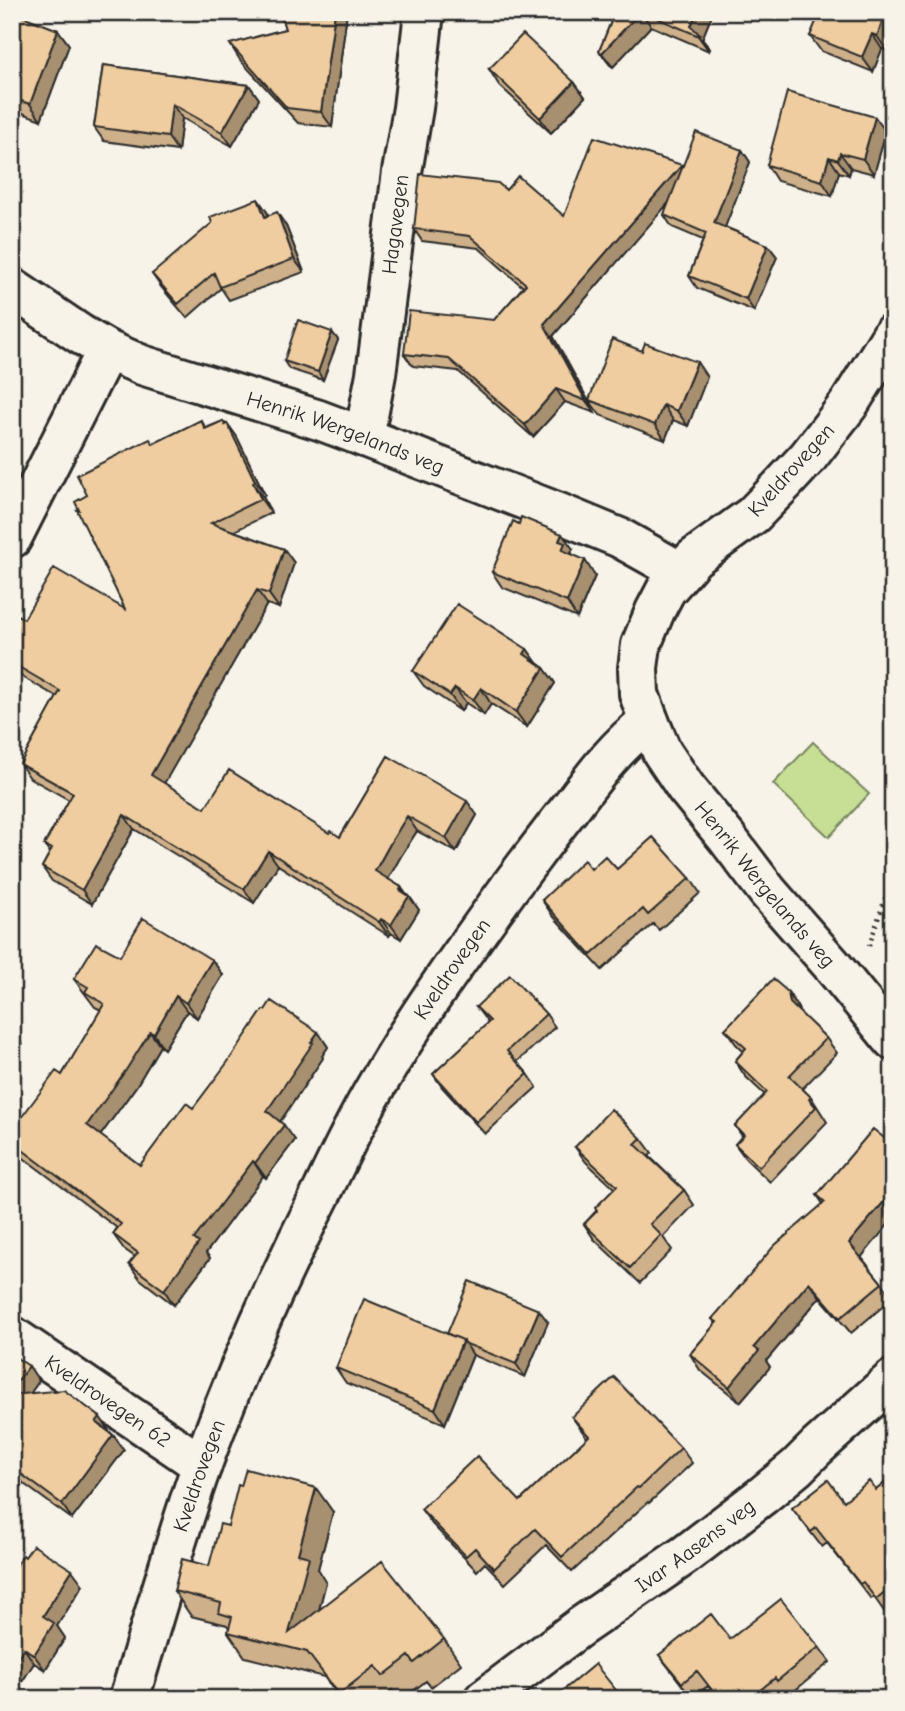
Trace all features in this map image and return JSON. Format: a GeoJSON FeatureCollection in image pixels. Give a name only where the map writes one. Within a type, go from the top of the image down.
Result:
{"type":"FeatureCollection","features":[{"type":"Feature","properties":{"kind":"street","name":"Hagavegen"},"geometry":{"type":"LineString","coordinates":[[364,437],[413,108],[424,12]]}},
{"type":"Feature","properties":{"kind":"street","name":"Henrik Wergelands veg"},"geometry":{"type":"LineString","coordinates":[[12,288],[79,334],[142,365],[319,420],[364,437],[608,533],[681,572]]}},
{"type":"Feature","properties":{"kind":"street","name":"Kveldrovegen"},"geometry":{"type":"LineString","coordinates":[[129,1699],[202,1465],[261,1317],[377,1084],[462,955],[547,837],[613,752],[649,721],[639,694],[638,668],[641,645],[666,590],[694,558],[753,515],[785,483],[849,404],[893,333]]}},
{"type":"Feature","properties":{"kind":"street"},"geometry":{"type":"LineString","coordinates":[[12,538],[107,350]]}},
{"type":"Feature","properties":{"kind":"street","name":"Henrik Wergelands veg"},"geometry":{"type":"LineString","coordinates":[[649,721],[662,752],[686,788],[768,892],[893,1040]]}},
{"type":"Feature","properties":{"kind":"street","name":"Kveldrovegen 62"},"geometry":{"type":"LineString","coordinates":[[12,1336],[202,1465]]}},
{"type":"Feature","properties":{"kind":"street","name":"Ivar Aasens veg"},"geometry":{"type":"LineString","coordinates":[[484,1699],[580,1626],[685,1555],[762,1496],[893,1379]]}},
{"type":"Feature","properties":{"kind":"path"},"geometry":{"type":"LineString","coordinates":[[854,994],[893,875]]}},
{"type":"Feature","properties":{"kind":"green space"},"geometry":{"type":"Polygon","coordinates":[[[813,742],[869,794],[829,837],[773,784],[813,742]]]}},
{"type":"Feature","properties":{"kind":"building"},"geometry":{"type":"Polygon","coordinates":[[[12,12],[58,30],[30,104],[12,98],[12,12]]]}},
{"type":"Feature","properties":{"kind":"building"},"geometry":{"type":"Polygon","coordinates":[[[280,12],[335,12],[321,112],[287,108],[230,44],[285,29],[280,12]]]}},
{"type":"Feature","properties":{"kind":"building"},"geometry":{"type":"Polygon","coordinates":[[[615,12],[640,12],[602,53],[599,51],[615,12]]]}},
{"type":"Feature","properties":{"kind":"building"},"geometry":{"type":"Polygon","coordinates":[[[643,12],[697,12],[691,26],[700,35],[699,36],[643,12]]]}},
{"type":"Feature","properties":{"kind":"building"},"geometry":{"type":"Polygon","coordinates":[[[820,12],[886,12],[877,36],[872,34],[862,57],[810,36],[820,12]]]}},
{"type":"Feature","properties":{"kind":"building"},"geometry":{"type":"Polygon","coordinates":[[[523,34],[574,82],[540,118],[489,69],[523,34]]]}},
{"type":"Feature","properties":{"kind":"building"},"geometry":{"type":"Polygon","coordinates":[[[103,65],[249,85],[222,132],[172,104],[168,137],[94,127],[103,65]]]}},
{"type":"Feature","properties":{"kind":"building"},"geometry":{"type":"Polygon","coordinates":[[[787,92],[875,117],[863,159],[840,153],[838,160],[829,157],[822,181],[767,165],[787,92]]]}},
{"type":"Feature","properties":{"kind":"building"},"geometry":{"type":"Polygon","coordinates":[[[696,132],[742,150],[714,223],[768,245],[746,299],[689,276],[706,233],[664,215],[696,132]]]}},
{"type":"Feature","properties":{"kind":"building"},"geometry":{"type":"Polygon","coordinates":[[[594,137],[682,165],[544,324],[586,401],[556,389],[525,425],[449,359],[404,354],[409,311],[494,320],[526,284],[470,236],[414,229],[420,174],[498,183],[506,190],[518,176],[564,216],[594,137]]]}},
{"type":"Feature","properties":{"kind":"building"},"geometry":{"type":"Polygon","coordinates":[[[258,199],[265,217],[277,212],[294,259],[220,287],[214,273],[178,304],[152,274],[212,223],[210,217],[258,199]]]}},
{"type":"Feature","properties":{"kind":"building"},"geometry":{"type":"Polygon","coordinates":[[[298,320],[332,332],[318,372],[284,361],[298,320]]]}},
{"type":"Feature","properties":{"kind":"building"},"geometry":{"type":"Polygon","coordinates":[[[612,339],[642,351],[645,343],[697,362],[677,411],[663,405],[655,425],[589,400],[612,339]]]}},
{"type":"Feature","properties":{"kind":"building"},"geometry":{"type":"Polygon","coordinates":[[[201,420],[205,429],[223,421],[225,425],[227,423],[261,499],[211,523],[284,549],[269,594],[257,590],[151,775],[205,808],[229,770],[329,833],[331,831],[340,837],[388,756],[467,801],[446,838],[407,816],[391,842],[375,871],[401,887],[400,890],[409,896],[391,925],[381,919],[379,922],[268,851],[244,889],[124,815],[82,890],[42,867],[52,849],[44,845],[73,793],[20,764],[60,691],[12,663],[12,612],[24,619],[54,568],[125,609],[77,510],[75,502],[87,495],[77,475],[150,439],[153,444],[201,420]]]}},
{"type":"Feature","properties":{"kind":"building"},"geometry":{"type":"Polygon","coordinates":[[[521,517],[562,534],[559,541],[565,543],[562,550],[585,560],[567,602],[492,572],[513,521],[519,524],[521,517]]]}},
{"type":"Feature","properties":{"kind":"building"},"geometry":{"type":"Polygon","coordinates":[[[457,604],[527,649],[524,654],[544,668],[516,712],[481,688],[473,700],[455,688],[450,695],[413,671],[457,604]]]}},
{"type":"Feature","properties":{"kind":"building"},"geometry":{"type":"Polygon","coordinates":[[[653,837],[690,878],[648,915],[643,909],[591,955],[542,900],[584,860],[591,869],[605,856],[617,869],[653,837]]]}},
{"type":"Feature","properties":{"kind":"building"},"geometry":{"type":"Polygon","coordinates":[[[143,918],[212,960],[186,1003],[176,996],[154,1034],[150,1032],[87,1125],[140,1165],[186,1103],[193,1108],[271,1001],[318,1032],[267,1111],[284,1125],[194,1239],[199,1243],[164,1290],[129,1264],[138,1253],[113,1234],[121,1224],[12,1142],[12,1130],[56,1071],[62,1075],[104,1004],[85,992],[88,987],[74,979],[96,943],[120,956],[143,918]]]}},
{"type":"Feature","properties":{"kind":"building"},"geometry":{"type":"Polygon","coordinates":[[[510,975],[546,1014],[507,1051],[528,1074],[476,1122],[433,1074],[490,1021],[476,1007],[510,975]]]}},
{"type":"Feature","properties":{"kind":"building"},"geometry":{"type":"Polygon","coordinates":[[[773,979],[788,992],[790,1003],[826,1038],[789,1076],[811,1097],[809,1099],[816,1107],[759,1167],[735,1144],[744,1135],[735,1126],[767,1092],[735,1061],[746,1048],[725,1029],[773,979]]]}},
{"type":"Feature","properties":{"kind":"building"},"geometry":{"type":"Polygon","coordinates":[[[611,1109],[641,1138],[635,1144],[684,1190],[650,1224],[661,1235],[630,1268],[584,1224],[597,1211],[595,1208],[617,1186],[575,1147],[611,1109]]]}},
{"type":"Feature","properties":{"kind":"building"},"geometry":{"type":"Polygon","coordinates":[[[873,1129],[893,1145],[893,1191],[849,1243],[882,1283],[840,1318],[809,1282],[754,1347],[759,1351],[729,1387],[690,1354],[717,1322],[712,1319],[774,1246],[825,1202],[817,1195],[873,1129]]]}},
{"type":"Feature","properties":{"kind":"building"},"geometry":{"type":"Polygon","coordinates":[[[469,1281],[539,1310],[516,1364],[447,1334],[469,1281]]]}},
{"type":"Feature","properties":{"kind":"building"},"geometry":{"type":"Polygon","coordinates":[[[364,1299],[463,1340],[435,1409],[336,1368],[364,1299]]]}},
{"type":"Feature","properties":{"kind":"building"},"geometry":{"type":"Polygon","coordinates":[[[12,1355],[29,1366],[12,1388],[12,1355]]]}},
{"type":"Feature","properties":{"kind":"building"},"geometry":{"type":"Polygon","coordinates":[[[614,1377],[681,1448],[562,1557],[535,1529],[494,1569],[475,1548],[466,1556],[421,1509],[477,1456],[520,1501],[589,1436],[572,1417],[614,1377]]]}},
{"type":"Feature","properties":{"kind":"building"},"geometry":{"type":"Polygon","coordinates":[[[64,1390],[100,1417],[96,1422],[113,1435],[62,1504],[13,1468],[16,1464],[12,1461],[12,1395],[64,1390]]]}},
{"type":"Feature","properties":{"kind":"building"},"geometry":{"type":"Polygon","coordinates":[[[246,1469],[316,1488],[298,1554],[309,1557],[289,1633],[382,1561],[444,1639],[414,1663],[409,1656],[383,1676],[375,1666],[339,1694],[307,1652],[228,1632],[232,1617],[219,1613],[221,1603],[174,1591],[182,1559],[209,1566],[220,1524],[228,1526],[238,1485],[241,1486],[246,1469]]]}},
{"type":"Feature","properties":{"kind":"building"},"geometry":{"type":"Polygon","coordinates":[[[892,1477],[893,1585],[876,1599],[863,1582],[860,1584],[816,1528],[811,1532],[792,1508],[828,1480],[844,1501],[869,1481],[876,1490],[892,1477]]]}},
{"type":"Feature","properties":{"kind":"building"},"geometry":{"type":"Polygon","coordinates":[[[33,1545],[72,1570],[43,1616],[54,1623],[34,1655],[24,1648],[12,1666],[12,1572],[33,1545]]]}},
{"type":"Feature","properties":{"kind":"building"},"geometry":{"type":"Polygon","coordinates":[[[781,1599],[819,1647],[777,1681],[775,1678],[749,1699],[719,1699],[697,1671],[682,1683],[659,1655],[711,1614],[730,1639],[781,1599]]]}},
{"type":"Feature","properties":{"kind":"building"},"geometry":{"type":"Polygon","coordinates":[[[595,1664],[623,1699],[564,1699],[560,1693],[595,1664]]]}}]}
